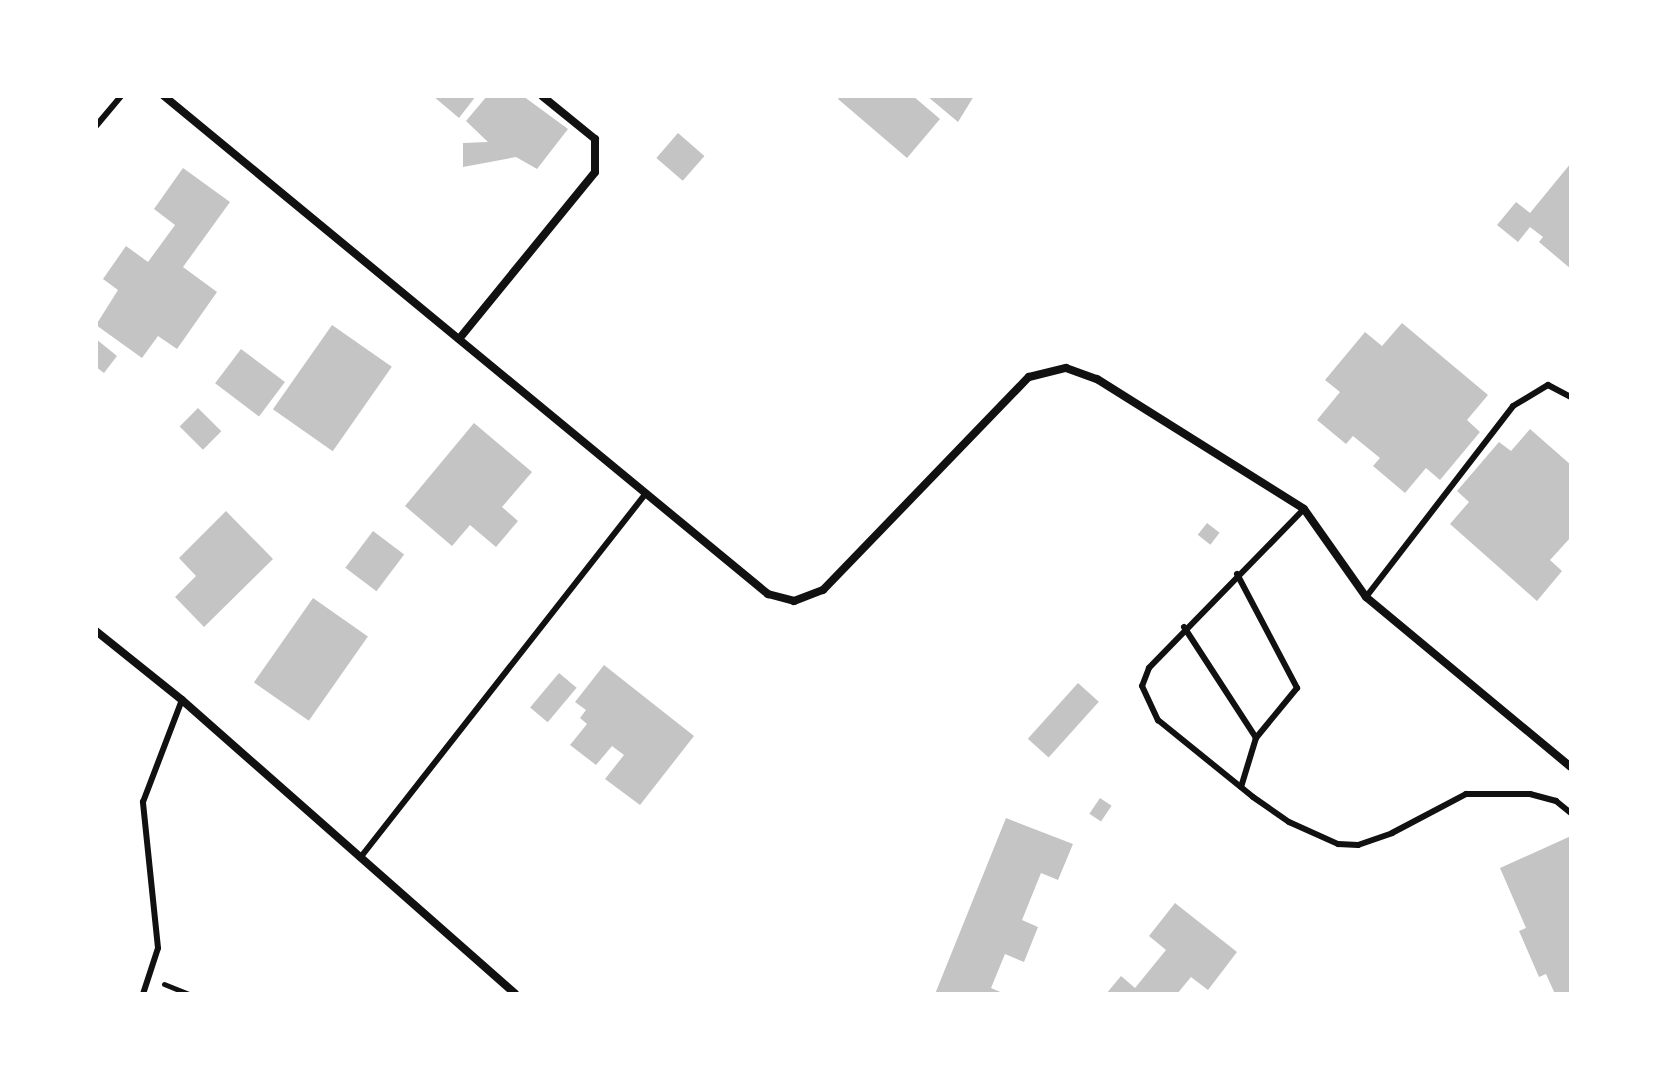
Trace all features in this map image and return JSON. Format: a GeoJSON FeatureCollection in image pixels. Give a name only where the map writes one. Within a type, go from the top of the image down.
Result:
{"type":"FeatureCollection","features":[{"type":"Feature","properties":{"kind":"street"},"geometry":{"type":"LineString","coordinates":[[164,96],[768,594],[794,601],[823,590],[1029,377],[1066,368],[1097,379],[1304,509],[1366,597],[1571,767]]}},
{"type":"Feature","properties":{"kind":"street"},"geometry":{"type":"LineString","coordinates":[[459,339],[595,172],[595,139],[542,96]]}},
{"type":"Feature","properties":{"kind":"street"},"geometry":{"type":"LineString","coordinates":[[96,631],[182,700],[515,994]]}},
{"type":"Feature","properties":{"kind":"lane"},"geometry":{"type":"LineString","coordinates":[[96,126],[121,96]]}},
{"type":"Feature","properties":{"kind":"lane"},"geometry":{"type":"LineString","coordinates":[[1366,597],[1513,406],[1548,385],[1571,397]]}},
{"type":"Feature","properties":{"kind":"lane"},"geometry":{"type":"LineString","coordinates":[[360,858],[645,495]]}},
{"type":"Feature","properties":{"kind":"lane"},"geometry":{"type":"LineString","coordinates":[[1304,509],[1184,627],[1149,668],[1142,686],[1158,720],[1289,822],[1338,844],[1358,845],[1392,833],[1466,794],[1530,794],[1556,801],[1571,813]]}},
{"type":"Feature","properties":{"kind":"lane"},"geometry":{"type":"LineString","coordinates":[[1237,574],[1279,659],[1297,682],[1294,694],[1256,738],[1241,787]]}},
{"type":"Feature","properties":{"kind":"lane"},"geometry":{"type":"LineString","coordinates":[[1184,627],[1256,738]]}},
{"type":"Feature","properties":{"kind":"lane"},"geometry":{"type":"LineString","coordinates":[[143,994],[158,948],[143,802],[182,700]]}},
{"type":"Feature","properties":{"kind":"path"},"geometry":{"type":"LineString","coordinates":[[149,977],[189,994]]}},
{"type":"Feature","properties":{"kind":"building"},"geometry":{"type":"Polygon","coordinates":[[[433,96],[476,96],[459,118],[433,96]]]}},
{"type":"Feature","properties":{"kind":"building"},"geometry":{"type":"Polygon","coordinates":[[[487,96],[523,96],[568,129],[537,169],[516,157],[463,167],[463,143],[488,142],[466,121],[487,96]]]}},
{"type":"Feature","properties":{"kind":"building"},"geometry":{"type":"Polygon","coordinates":[[[840,96],[913,96],[940,119],[907,158],[838,99],[840,96]]]}},
{"type":"Feature","properties":{"kind":"building"},"geometry":{"type":"Polygon","coordinates":[[[927,96],[974,96],[958,122],[927,96]]]}},
{"type":"Feature","properties":{"kind":"building"},"geometry":{"type":"Polygon","coordinates":[[[678,133],[704,156],[683,181],[656,158],[678,133]]]}},
{"type":"Feature","properties":{"kind":"building"},"geometry":{"type":"Polygon","coordinates":[[[1571,163],[1571,269],[1539,242],[1543,237],[1530,227],[1518,242],[1497,225],[1516,202],[1530,213],[1571,163]]]}},
{"type":"Feature","properties":{"kind":"building"},"geometry":{"type":"Polygon","coordinates":[[[183,168],[230,202],[183,267],[217,292],[177,349],[158,336],[142,358],[96,325],[118,290],[103,279],[126,246],[148,262],[175,225],[154,209],[183,168]]]}},
{"type":"Feature","properties":{"kind":"building"},"geometry":{"type":"Polygon","coordinates":[[[1402,323],[1488,395],[1467,420],[1480,432],[1440,480],[1426,468],[1405,493],[1373,466],[1380,458],[1353,436],[1346,444],[1317,420],[1340,392],[1325,380],[1365,332],[1382,346],[1402,323]]]}},
{"type":"Feature","properties":{"kind":"building"},"geometry":{"type":"Polygon","coordinates":[[[332,325],[392,367],[333,451],[273,409],[332,325]]]}},
{"type":"Feature","properties":{"kind":"building"},"geometry":{"type":"Polygon","coordinates":[[[96,339],[117,356],[104,373],[96,367],[96,339]]]}},
{"type":"Feature","properties":{"kind":"building"},"geometry":{"type":"Polygon","coordinates":[[[241,349],[285,382],[259,416],[215,383],[241,349]]]}},
{"type":"Feature","properties":{"kind":"building"},"geometry":{"type":"Polygon","coordinates":[[[198,408],[221,431],[203,450],[180,426],[198,408]]]}},
{"type":"Feature","properties":{"kind":"building"},"geometry":{"type":"Polygon","coordinates":[[[474,423],[532,472],[502,507],[518,521],[496,547],[470,525],[452,546],[405,506],[474,423]]]}},
{"type":"Feature","properties":{"kind":"building"},"geometry":{"type":"Polygon","coordinates":[[[1530,429],[1571,465],[1571,537],[1550,560],[1562,571],[1537,601],[1450,524],[1469,502],[1457,491],[1499,442],[1511,451],[1530,429]]]}},
{"type":"Feature","properties":{"kind":"building"},"geometry":{"type":"Polygon","coordinates":[[[226,511],[273,559],[204,627],[175,597],[196,576],[179,558],[226,511]]]}},
{"type":"Feature","properties":{"kind":"building"},"geometry":{"type":"Polygon","coordinates":[[[1207,523],[1220,533],[1210,545],[1198,535],[1207,523]]]}},
{"type":"Feature","properties":{"kind":"building"},"geometry":{"type":"Polygon","coordinates":[[[373,531],[404,554],[376,591],[345,568],[373,531]]]}},
{"type":"Feature","properties":{"kind":"building"},"geometry":{"type":"Polygon","coordinates":[[[313,598],[368,636],[309,721],[254,682],[313,598]]]}},
{"type":"Feature","properties":{"kind":"building"},"geometry":{"type":"Polygon","coordinates":[[[604,665],[694,736],[640,805],[605,779],[624,755],[612,746],[596,765],[570,745],[587,724],[580,718],[586,710],[575,702],[604,665]]]}},
{"type":"Feature","properties":{"kind":"building"},"geometry":{"type":"Polygon","coordinates":[[[559,673],[577,688],[548,722],[530,707],[559,673]]]}},
{"type":"Feature","properties":{"kind":"building"},"geometry":{"type":"Polygon","coordinates":[[[1078,683],[1099,702],[1049,757],[1028,739],[1078,683]]]}},
{"type":"Feature","properties":{"kind":"building"},"geometry":{"type":"Polygon","coordinates":[[[1100,798],[1112,806],[1101,822],[1089,814],[1100,798]]]}},
{"type":"Feature","properties":{"kind":"building"},"geometry":{"type":"Polygon","coordinates":[[[1006,818],[1073,844],[1058,880],[1041,873],[1022,920],[1038,927],[1024,962],[1005,954],[991,988],[1005,994],[935,994],[1006,818]]]}},
{"type":"Feature","properties":{"kind":"building"},"geometry":{"type":"Polygon","coordinates":[[[1571,836],[1571,994],[1555,994],[1546,974],[1539,977],[1519,931],[1526,928],[1500,868],[1571,836]]]}},
{"type":"Feature","properties":{"kind":"building"},"geometry":{"type":"Polygon","coordinates":[[[1175,903],[1237,952],[1208,990],[1191,977],[1177,994],[1106,994],[1121,976],[1135,988],[1166,950],[1149,936],[1175,903]]]}}]}
